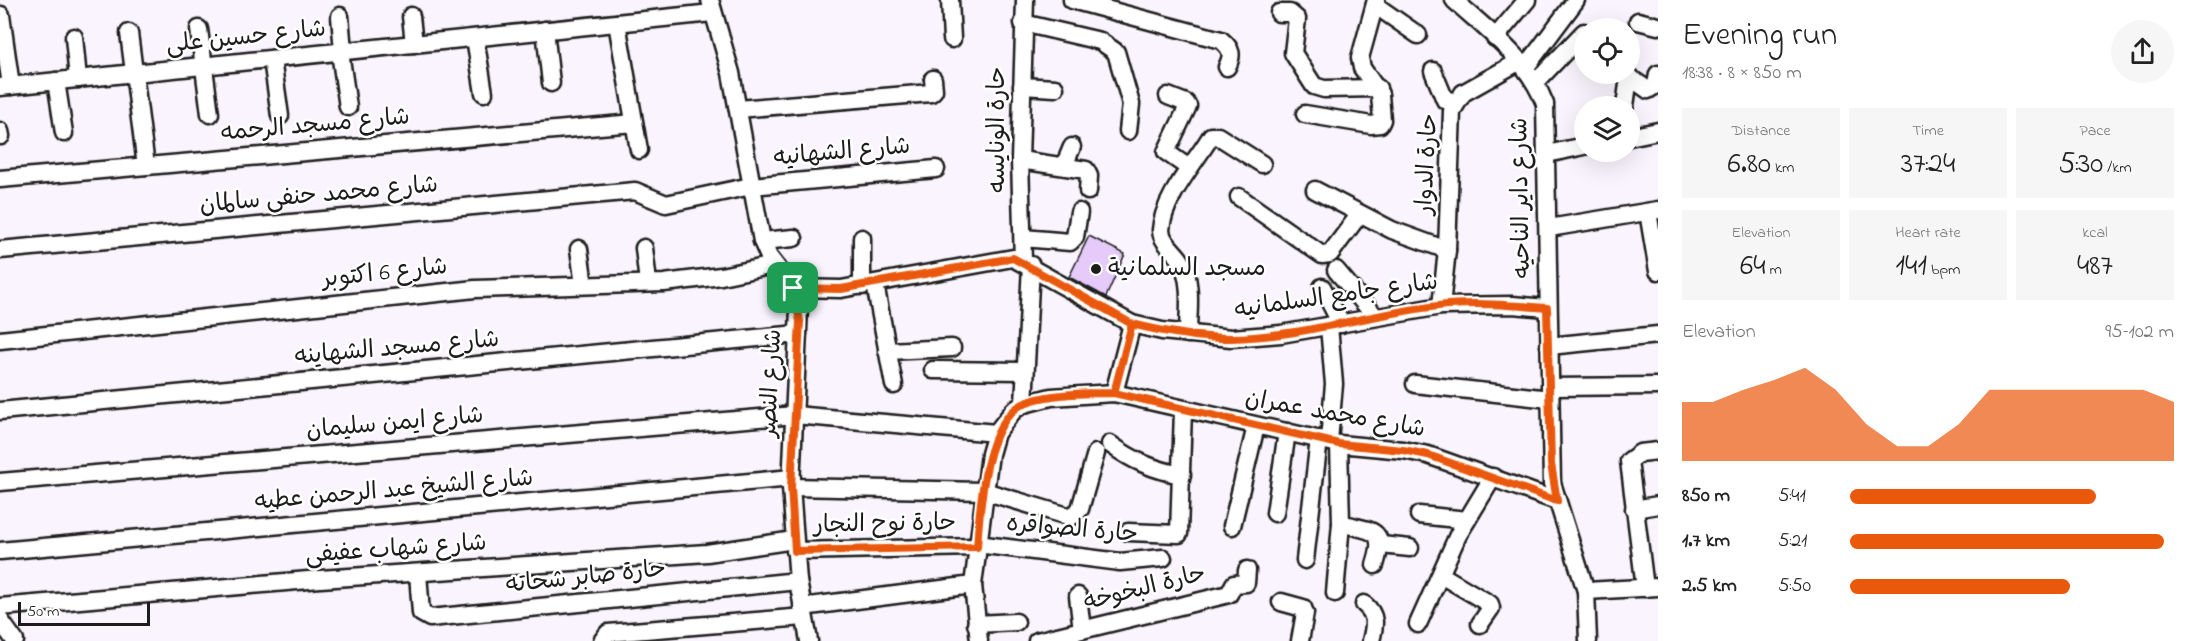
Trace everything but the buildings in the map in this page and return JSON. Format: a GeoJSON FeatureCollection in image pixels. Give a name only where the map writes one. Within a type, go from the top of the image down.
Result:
{"type":"FeatureCollection","features":[{"type":"Feature","properties":{"kind":"street","name":"شارع حسين على"},"geometry":{"type":"LineString","coordinates":[[5,87],[617,23],[723,0]]}},
{"type":"Feature","properties":{"kind":"street"},"geometry":{"type":"LineString","coordinates":[[950,0],[952,39]]}},
{"type":"Feature","properties":{"kind":"street","name":"حارة الونايسه"},"geometry":{"type":"LineString","coordinates":[[1024,404],[1027,263],[1023,238],[1020,160],[1025,0]]}},
{"type":"Feature","properties":{"kind":"street"},"geometry":{"type":"LineString","coordinates":[[1072,0],[1150,19],[1221,40],[1230,47],[1232,57],[1227,67]]}},
{"type":"Feature","properties":{"kind":"street","name":"شارع داير الناحيه"},"geometry":{"type":"LineString","coordinates":[[1455,0],[1523,64],[1536,82],[1545,104],[1552,483],[1586,591],[1588,641]]}},
{"type":"Feature","properties":{"kind":"street"},"geometry":{"type":"LineString","coordinates":[[1495,38],[1527,0]]}},
{"type":"Feature","properties":{"kind":"street"},"geometry":{"type":"LineString","coordinates":[[1523,64],[1576,0]]}},
{"type":"Feature","properties":{"kind":"street"},"geometry":{"type":"LineString","coordinates":[[1305,114],[1371,125],[1380,124],[1383,116],[1378,88],[1362,68],[1359,58],[1376,2],[1418,34]]}},
{"type":"Feature","properties":{"kind":"street","name":"شارع النصر"},"geometry":{"type":"LineString","coordinates":[[712,4],[726,52],[762,241],[774,265],[793,288],[799,308],[792,482],[798,581],[809,641]]}},
{"type":"Feature","properties":{"kind":"street"},"geometry":{"type":"LineString","coordinates":[[1278,13],[1290,13],[1297,19],[1293,53],[1314,86],[1319,89],[1378,88]]}},
{"type":"Feature","properties":{"kind":"street"},"geometry":{"type":"LineString","coordinates":[[1,15],[5,87]]}},
{"type":"Feature","properties":{"kind":"street"},"geometry":{"type":"LineString","coordinates":[[340,16],[341,52],[348,107]]}},
{"type":"Feature","properties":{"kind":"street"},"geometry":{"type":"LineString","coordinates":[[411,16],[414,44]]}},
{"type":"Feature","properties":{"kind":"street"},"geometry":{"type":"LineString","coordinates":[[1640,22],[1658,26]]}},
{"type":"Feature","properties":{"kind":"street"},"geometry":{"type":"LineString","coordinates":[[617,23],[639,150]]}},
{"type":"Feature","properties":{"kind":"street"},"geometry":{"type":"LineString","coordinates":[[1023,23],[1100,41],[1116,52],[1131,104],[1128,131]]}},
{"type":"Feature","properties":{"kind":"street"},"geometry":{"type":"LineString","coordinates":[[199,29],[210,114]]}},
{"type":"Feature","properties":{"kind":"street"},"geometry":{"type":"LineString","coordinates":[[545,30],[551,83]]}},
{"type":"Feature","properties":{"kind":"street"},"geometry":{"type":"LineString","coordinates":[[129,33],[146,166]]}},
{"type":"Feature","properties":{"kind":"street"},"geometry":{"type":"LineString","coordinates":[[74,37],[78,79]]}},
{"type":"Feature","properties":{"kind":"street"},"geometry":{"type":"LineString","coordinates":[[475,38],[484,93]]}},
{"type":"Feature","properties":{"kind":"street"},"geometry":{"type":"LineString","coordinates":[[1536,82],[1574,43]]}},
{"type":"Feature","properties":{"kind":"street"},"geometry":{"type":"LineString","coordinates":[[272,59],[280,116]]}},
{"type":"Feature","properties":{"kind":"street","name":"حارة الدوار"},"geometry":{"type":"LineString","coordinates":[[1441,306],[1447,250],[1452,111],[1456,101],[1463,93],[1523,64]]}},
{"type":"Feature","properties":{"kind":"street"},"geometry":{"type":"LineString","coordinates":[[1433,71],[1445,100],[1456,101]]}},
{"type":"Feature","properties":{"kind":"street"},"geometry":{"type":"LineString","coordinates":[[1640,84],[1648,90],[1656,85],[1658,75]]}},
{"type":"Feature","properties":{"kind":"street"},"geometry":{"type":"LineString","coordinates":[[738,109],[932,93],[933,79]]}},
{"type":"Feature","properties":{"kind":"street"},"geometry":{"type":"LineString","coordinates":[[56,81],[63,133]]}},
{"type":"Feature","properties":{"kind":"street"},"geometry":{"type":"LineString","coordinates":[[1022,86],[1055,88]]}},
{"type":"Feature","properties":{"kind":"street"},"geometry":{"type":"LineString","coordinates":[[1168,96],[1188,106],[1166,152],[1189,168]]}},
{"type":"Feature","properties":{"kind":"street","name":"شارع مسجد الرحمه"},"geometry":{"type":"LineString","coordinates":[[0,179],[634,123]]}},
{"type":"Feature","properties":{"kind":"street"},"geometry":{"type":"LineString","coordinates":[[0,131],[1,136]]}},
{"type":"Feature","properties":{"kind":"street"},"geometry":{"type":"LineString","coordinates":[[1640,135],[1658,132]]}},
{"type":"Feature","properties":{"kind":"street"},"geometry":{"type":"LineString","coordinates":[[1188,334],[1186,271],[1161,231],[1173,197],[1189,168],[1215,135],[1262,164]]}},
{"type":"Feature","properties":{"kind":"street"},"geometry":{"type":"LineString","coordinates":[[1064,166],[1072,147]]}},
{"type":"Feature","properties":{"kind":"street"},"geometry":{"type":"LineString","coordinates":[[1547,154],[1574,148]]}},
{"type":"Feature","properties":{"kind":"street"},"geometry":{"type":"LineString","coordinates":[[1020,160],[1086,170],[1089,176],[1088,191]]}},
{"type":"Feature","properties":{"kind":"street","name":"شارع الشهانيه"},"geometry":{"type":"LineString","coordinates":[[643,193],[666,204],[751,186],[936,169]]}},
{"type":"Feature","properties":{"kind":"street"},"geometry":{"type":"LineString","coordinates":[[1315,190],[1392,230],[1447,250]]}},
{"type":"Feature","properties":{"kind":"street","name":"شارع محمد حنفى سالمان"},"geometry":{"type":"LineString","coordinates":[[0,250],[614,193],[643,193]]}},
{"type":"Feature","properties":{"kind":"street"},"geometry":{"type":"LineString","coordinates":[[1239,197],[1322,255],[1330,254],[1359,214]]}},
{"type":"Feature","properties":{"kind":"street"},"geometry":{"type":"LineString","coordinates":[[1549,228],[1653,211],[1658,272]]}},
{"type":"Feature","properties":{"kind":"street"},"geometry":{"type":"LineString","coordinates":[[1023,238],[1070,242],[1075,237],[1079,212]]}},
{"type":"Feature","properties":{"kind":"street"},"geometry":{"type":"LineString","coordinates":[[762,241],[794,238]]}},
{"type":"Feature","properties":{"kind":"street"},"geometry":{"type":"LineString","coordinates":[[862,238],[868,285],[894,384]]}},
{"type":"Feature","properties":{"kind":"street"},"geometry":{"type":"LineString","coordinates":[[644,248],[648,283]]}},
{"type":"Feature","properties":{"kind":"street"},"geometry":{"type":"LineString","coordinates":[[579,249],[584,285]]}},
{"type":"Feature","properties":{"kind":"street","name":"شارع جامع السلمانيه"},"geometry":{"type":"LineString","coordinates":[[793,288],[833,290],[868,285],[1001,258],[1027,263],[1132,324],[1188,334],[1231,338],[1335,325],[1375,316],[1441,306],[1512,305],[1547,308]]}},
{"type":"Feature","properties":{"kind":"street","name":"شارع 6 اكتوبر"},"geometry":{"type":"LineString","coordinates":[[0,340],[475,289],[648,283],[721,276],[774,265]]}},
{"type":"Feature","properties":{"kind":"street"},"geometry":{"type":"LineString","coordinates":[[1336,270],[1375,316]]}},
{"type":"Feature","properties":{"kind":"street"},"geometry":{"type":"LineString","coordinates":[[1305,560],[1329,442],[1334,384],[1335,325],[1322,287]]}},
{"type":"Feature","properties":{"kind":"street"},"geometry":{"type":"LineString","coordinates":[[1108,393],[1132,324]]}},
{"type":"Feature","properties":{"kind":"street","name":"شارع مسجد الشهاينه"},"geometry":{"type":"LineString","coordinates":[[0,411],[798,334]]}},
{"type":"Feature","properties":{"kind":"street"},"geometry":{"type":"LineString","coordinates":[[1549,346],[1658,334]]}},
{"type":"Feature","properties":{"kind":"street"},"geometry":{"type":"LineString","coordinates":[[887,351],[952,348]]}},
{"type":"Feature","properties":{"kind":"street"},"geometry":{"type":"LineString","coordinates":[[933,370],[1025,371]]}},
{"type":"Feature","properties":{"kind":"street"},"geometry":{"type":"LineString","coordinates":[[1415,384],[1550,393],[1658,386]]}},
{"type":"Feature","properties":{"kind":"street","name":"شارع محمد عمران"},"geometry":{"type":"LineString","coordinates":[[1024,404],[1044,398],[1108,393],[1329,442],[1403,450],[1493,477],[1557,501]]}},
{"type":"Feature","properties":{"kind":"street"},"geometry":{"type":"LineString","coordinates":[[1016,622],[978,633],[973,585],[984,491],[996,433],[1014,410],[1024,404]]}},
{"type":"Feature","properties":{"kind":"street"},"geometry":{"type":"LineString","coordinates":[[1128,531],[1179,534],[1183,410]]}},
{"type":"Feature","properties":{"kind":"street","name":"شارع ايمن سليمان"},"geometry":{"type":"LineString","coordinates":[[0,482],[795,415],[996,433]]}},
{"type":"Feature","properties":{"kind":"street"},"geometry":{"type":"LineString","coordinates":[[1232,526],[1256,426]]}},
{"type":"Feature","properties":{"kind":"street"},"geometry":{"type":"LineString","coordinates":[[1275,513],[1287,432]]}},
{"type":"Feature","properties":{"kind":"street"},"geometry":{"type":"LineString","coordinates":[[1329,442],[1341,523],[1335,593]]}},
{"type":"Feature","properties":{"kind":"street","name":"شارع الشيخ عبد الرحمن عطيه"},"geometry":{"type":"LineString","coordinates":[[0,551],[792,482],[984,491],[1071,518],[1080,509],[1103,449],[1156,470],[1182,475]]}},
{"type":"Feature","properties":{"kind":"street"},"geometry":{"type":"LineString","coordinates":[[1586,591],[1651,587],[1634,508],[1629,468],[1633,455],[1658,451]]}},
{"type":"Feature","properties":{"kind":"street"},"geometry":{"type":"LineString","coordinates":[[1418,624],[1467,520],[1493,477]]}},
{"type":"Feature","properties":{"kind":"street"},"geometry":{"type":"LineString","coordinates":[[1634,508],[1658,505]]}},
{"type":"Feature","properties":{"kind":"street"},"geometry":{"type":"LineString","coordinates":[[1419,515],[1467,520]]}},
{"type":"Feature","properties":{"kind":"street"},"geometry":{"type":"LineString","coordinates":[[1341,523],[1374,532],[1379,537],[1381,545],[1375,565]]}},
{"type":"Feature","properties":{"kind":"street"},"geometry":{"type":"LineString","coordinates":[[1381,545],[1410,548]]}},
{"type":"Feature","properties":{"kind":"street","name":"حارة نوح النجار"},"geometry":{"type":"LineString","coordinates":[[795,546],[977,546]]}},
{"type":"Feature","properties":{"kind":"street","name":"شارع شهاب عفيفى"},"geometry":{"type":"LineString","coordinates":[[0,607],[418,573],[795,546]]}},
{"type":"Feature","properties":{"kind":"street","name":"حارة الصواقره"},"geometry":{"type":"LineString","coordinates":[[977,546],[1120,562],[1162,558]]}},
{"type":"Feature","properties":{"kind":"street","name":"حارة البخوخه"},"geometry":{"type":"LineString","coordinates":[[1037,641],[1229,594],[1234,584],[1246,582],[1247,570]]}},
{"type":"Feature","properties":{"kind":"street","name":"حارة صابر شحاته"},"geometry":{"type":"LineString","coordinates":[[418,573],[421,613],[430,618],[798,581]]}},
{"type":"Feature","properties":{"kind":"street"},"geometry":{"type":"LineString","coordinates":[[1441,575],[1490,604],[1491,608],[1480,624]]}},
{"type":"Feature","properties":{"kind":"street"},"geometry":{"type":"LineString","coordinates":[[603,638],[803,612],[973,585]]}},
{"type":"Feature","properties":{"kind":"street"},"geometry":{"type":"LineString","coordinates":[[1078,596],[1082,630]]}},
{"type":"Feature","properties":{"kind":"street"},"geometry":{"type":"LineString","coordinates":[[1281,602],[1303,608],[1305,613],[1300,641]]}},
{"type":"Feature","properties":{"kind":"street"},"geometry":{"type":"LineString","coordinates":[[1364,604],[1373,611],[1375,624],[1371,641]]}},
{"type":"Feature","properties":{"kind":"street"},"geometry":{"type":"LineString","coordinates":[[0,620],[15,641]]}},
{"type":"Feature","properties":{"kind":"place","name":"مسجد السلمانية"},"geometry":{"type":"Point","coordinates":[1096,269]}},
{"type":"Feature","properties":{"kind":"route"},"geometry":{"type":"LineString","coordinates":[[793,288],[800,321],[791,487],[795,551],[977,547],[990,454],[996,433],[1014,410],[1037,399],[1114,393],[1132,324],[1162,331],[1231,338],[1329,327],[1375,316],[1441,306],[1476,304],[1547,308],[1551,464],[1552,483],[1557,501],[1428,455],[1403,450],[1339,444],[1114,393],[1132,324],[1023,261],[1013,258],[1001,258],[841,289],[793,288]]}}]}
